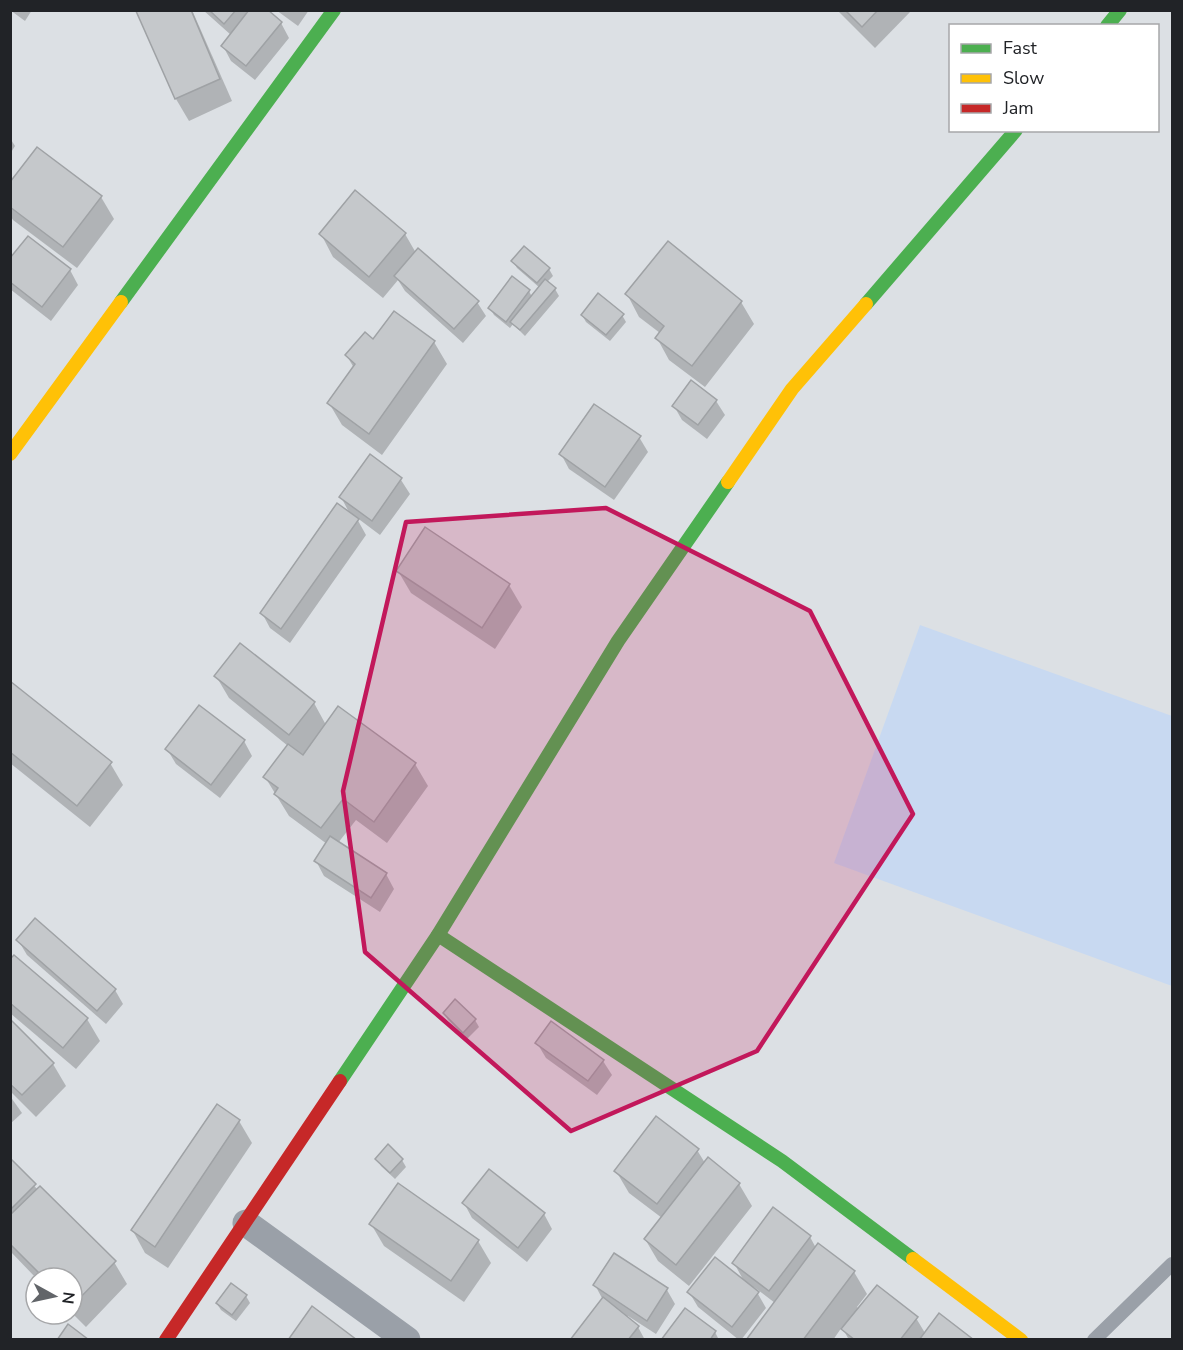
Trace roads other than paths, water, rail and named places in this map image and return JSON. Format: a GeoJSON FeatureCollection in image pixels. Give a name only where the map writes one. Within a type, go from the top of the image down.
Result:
{"type":"FeatureCollection","features":[{"type":"Feature","properties":{"kind":"street"},"geometry":{"type":"LineString","coordinates":[[10,454],[334,10]]}},
{"type":"Feature","properties":{"kind":"street"},"geometry":{"type":"LineString","coordinates":[[1109,24],[1120,10]]}},
{"type":"Feature","properties":{"kind":"street"},"geometry":{"type":"LineString","coordinates":[[166,1340],[438,935],[618,641],[792,389],[1014,132]]}},
{"type":"Feature","properties":{"kind":"street"},"geometry":{"type":"LineString","coordinates":[[438,935],[782,1161],[1021,1340]]}},
{"type":"Feature","properties":{"kind":"street"},"geometry":{"type":"LineString","coordinates":[[246,1223],[407,1340]]}},
{"type":"Feature","properties":{"kind":"lane"},"geometry":{"type":"LineString","coordinates":[[1094,1340],[1173,1264]]}}]}
